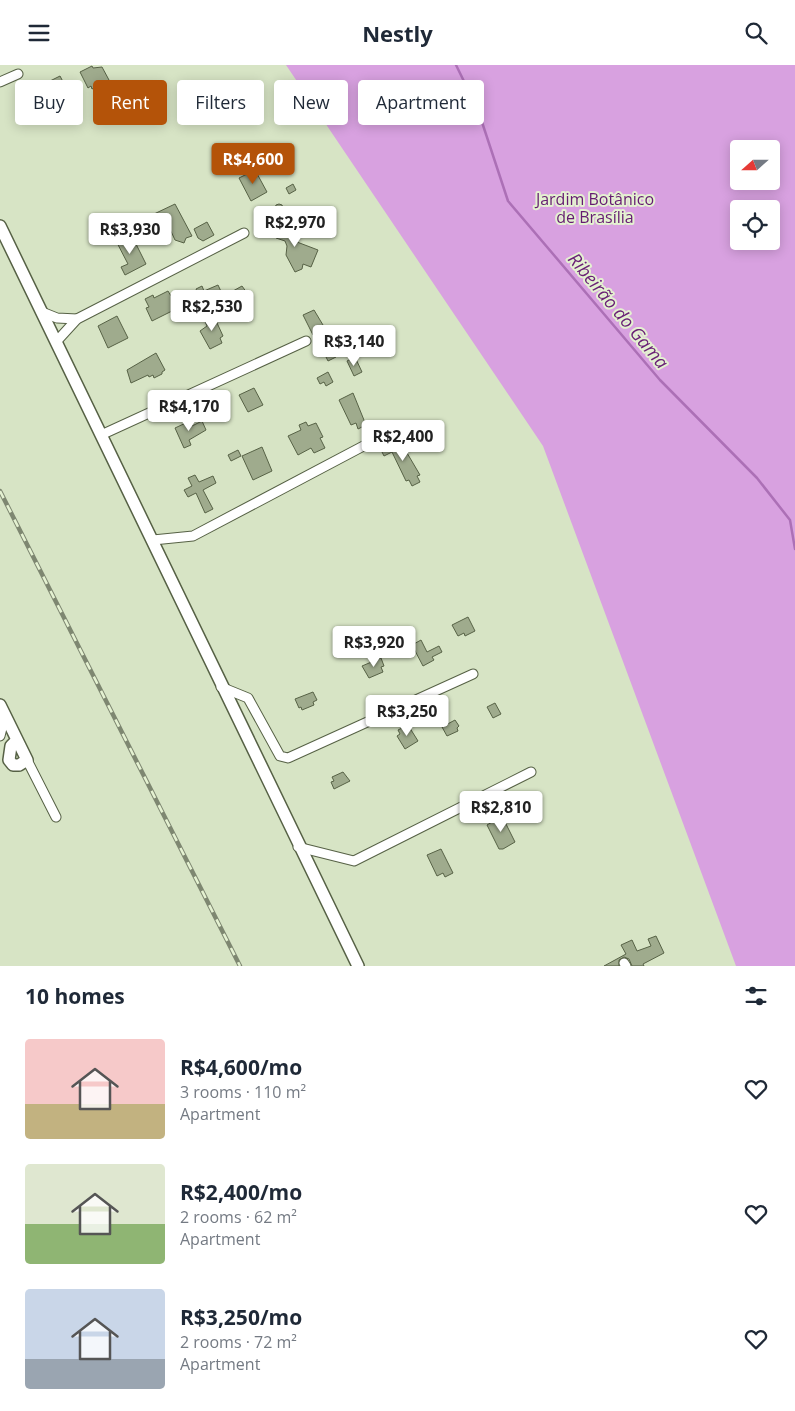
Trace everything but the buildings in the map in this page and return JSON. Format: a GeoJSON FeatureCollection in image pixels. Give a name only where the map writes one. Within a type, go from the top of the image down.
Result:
{"type":"FeatureCollection","features":[{"type":"Feature","properties":{"kind":"street"},"geometry":{"type":"LineString","coordinates":[[0,83],[18,74]]}},
{"type":"Feature","properties":{"kind":"street"},"geometry":{"type":"LineString","coordinates":[[0,226],[153,540],[298,847],[358,966]]}},
{"type":"Feature","properties":{"kind":"street"},"geometry":{"type":"LineString","coordinates":[[56,341],[77,319],[244,233]]}},
{"type":"Feature","properties":{"kind":"street"},"geometry":{"type":"LineString","coordinates":[[42,312],[57,318],[77,319]]}},
{"type":"Feature","properties":{"kind":"street"},"geometry":{"type":"LineString","coordinates":[[101,435],[306,341]]}},
{"type":"Feature","properties":{"kind":"street"},"geometry":{"type":"LineString","coordinates":[[153,540],[194,536],[371,442]]}},
{"type":"Feature","properties":{"kind":"street"},"geometry":{"type":"LineString","coordinates":[[221,687],[248,699],[280,756],[288,758],[473,674]]}},
{"type":"Feature","properties":{"kind":"street"},"geometry":{"type":"LineString","coordinates":[[0,736],[3,710]]}},
{"type":"Feature","properties":{"kind":"street"},"geometry":{"type":"LineString","coordinates":[[3,710],[56,817]]}},
{"type":"Feature","properties":{"kind":"street"},"geometry":{"type":"LineString","coordinates":[[17,740],[11,746],[9,760],[12,765],[20,765],[27,760]]}},
{"type":"Feature","properties":{"kind":"street"},"geometry":{"type":"LineString","coordinates":[[298,847],[354,861],[531,772]]}},
{"type":"Feature","properties":{"kind":"green space","name":"Jardim Botânico de Brasília"},"geometry":{"type":"Polygon","coordinates":[[[286,65],[795,65],[795,966],[736,966],[543,446],[326,125],[348,125],[348,80],[296,80],[286,65]]]}},
{"type":"Feature","properties":{"kind":"waterway","name":"Ribeirão do Gama"},"geometry":{"type":"LineString","coordinates":[[456,65],[478,110],[508,201],[660,380],[757,478],[790,520],[795,549]]}},
{"type":"Feature","properties":{"kind":"railway"},"geometry":{"type":"LineString","coordinates":[[0,491],[240,966]]}}]}
